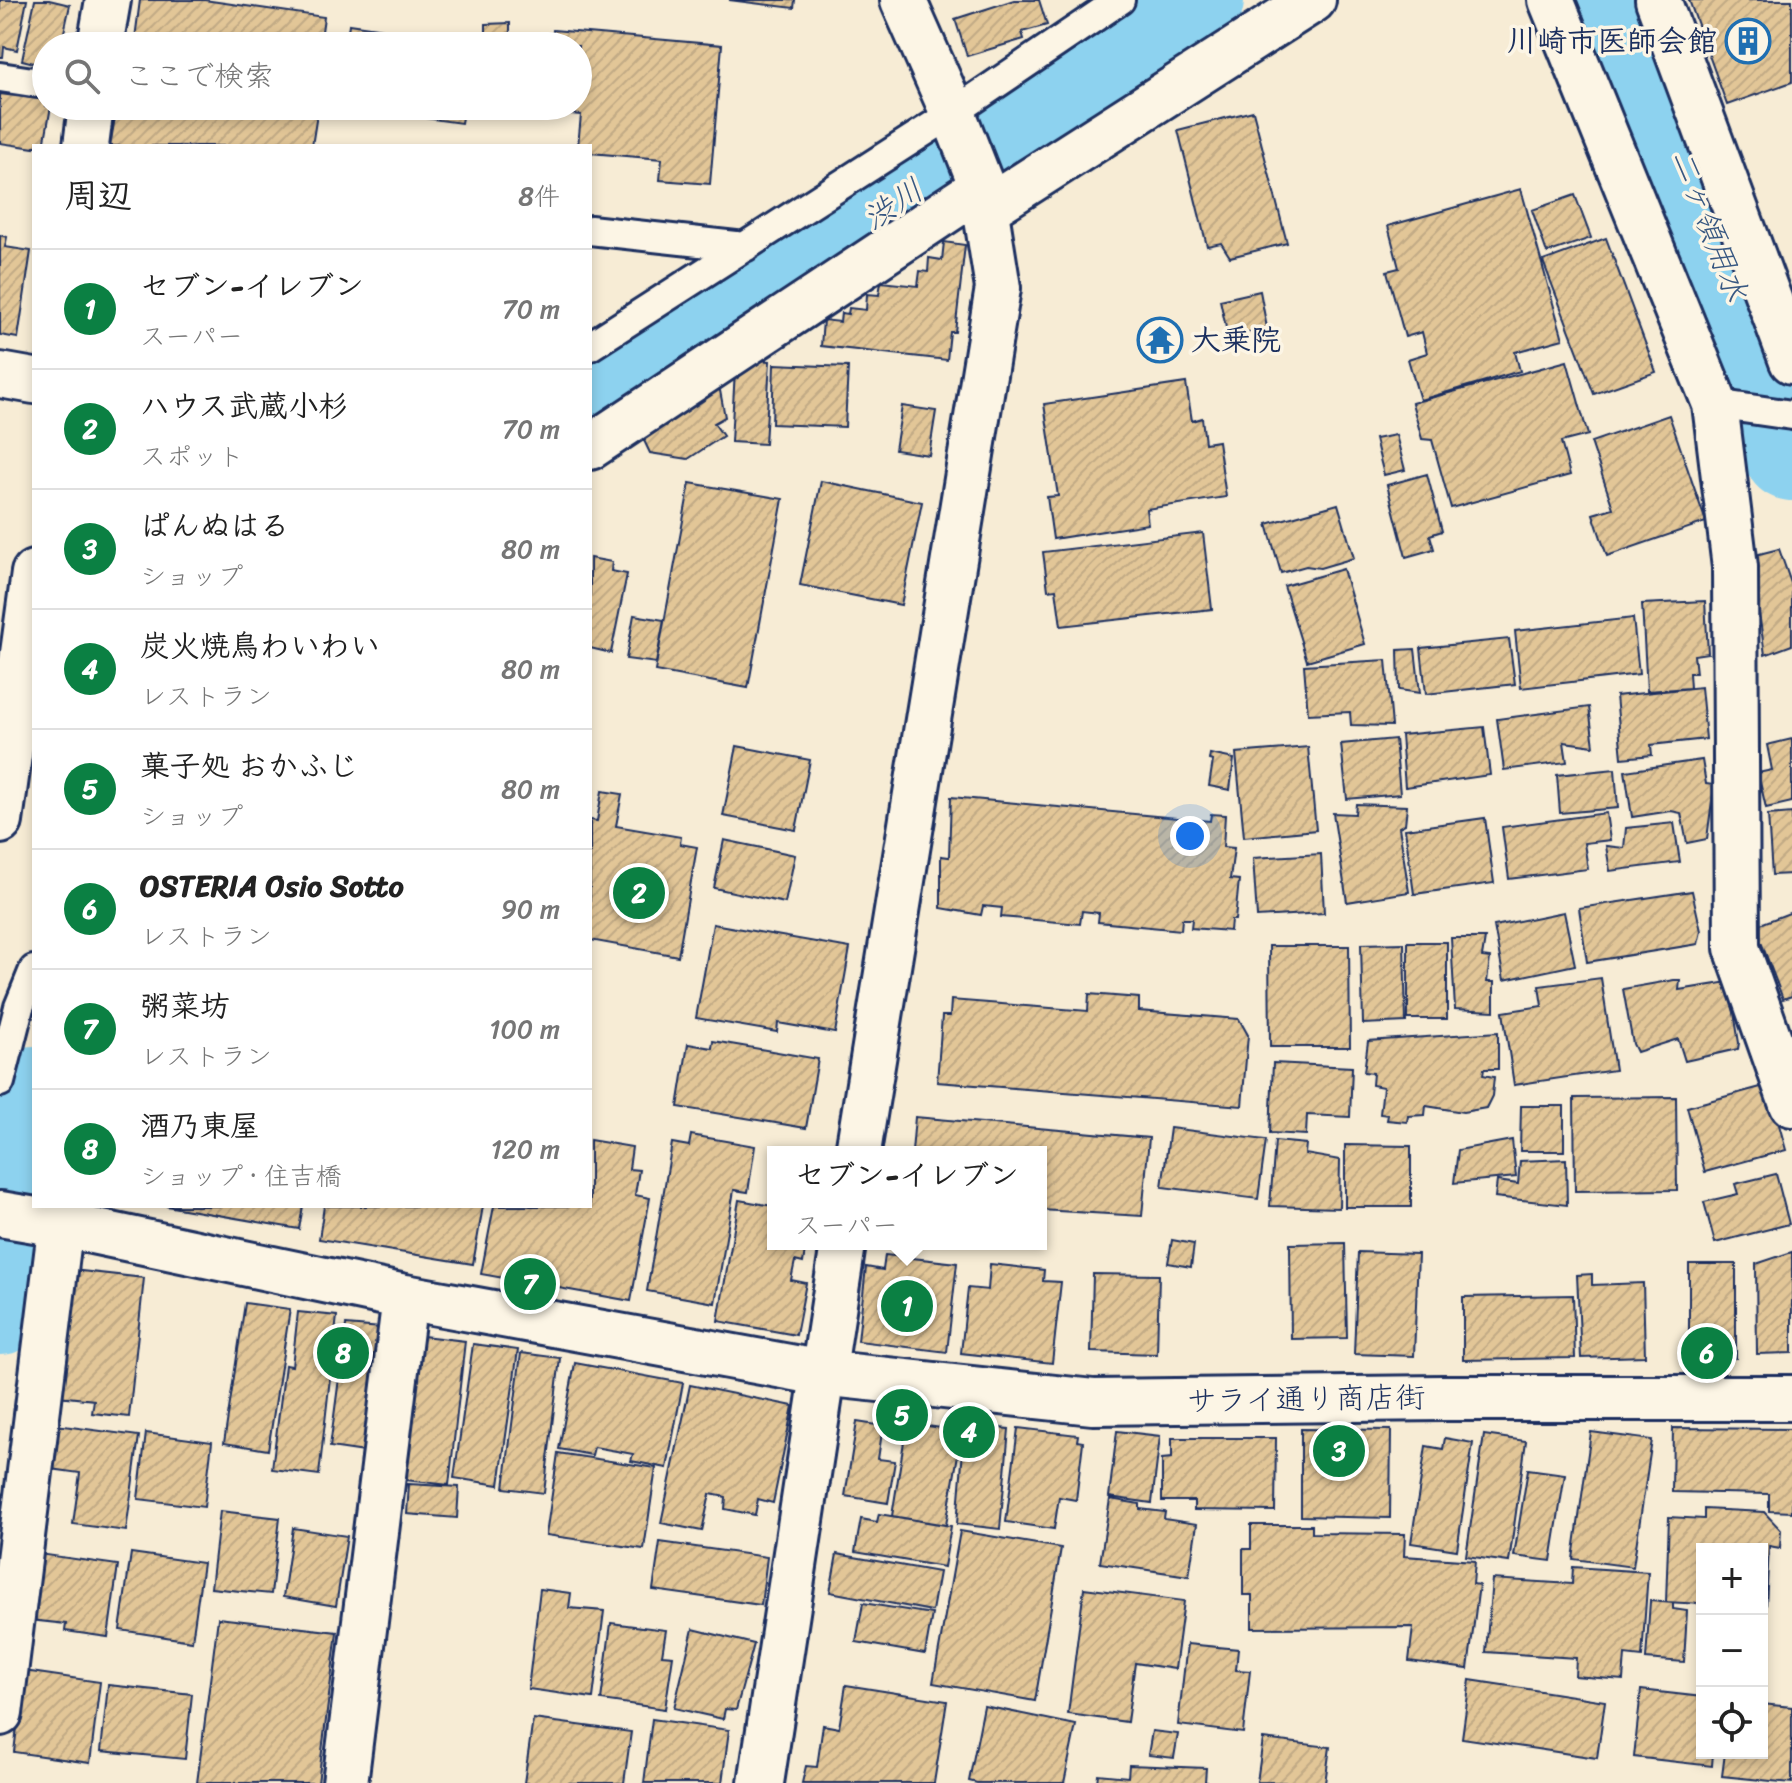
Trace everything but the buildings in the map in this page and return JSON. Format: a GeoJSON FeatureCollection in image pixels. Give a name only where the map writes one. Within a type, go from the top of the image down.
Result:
{"type":"FeatureCollection","features":[{"type":"Feature","properties":{"kind":"street"},"geometry":{"type":"LineString","coordinates":[[102,32],[108,0]]}},
{"type":"Feature","properties":{"kind":"street"},"geometry":{"type":"LineString","coordinates":[[859,1146],[998,288],[984,198],[953,113],[903,0]]}},
{"type":"Feature","properties":{"kind":"street"},"geometry":{"type":"LineString","coordinates":[[592,446],[984,198],[1313,0]]}},
{"type":"Feature","properties":{"kind":"street"},"geometry":{"type":"LineString","coordinates":[[1551,0],[1715,404],[1735,567],[1737,948],[1792,1104]]}},
{"type":"Feature","properties":{"kind":"street"},"geometry":{"type":"LineString","coordinates":[[1658,0],[1792,361]]}},
{"type":"Feature","properties":{"kind":"street"},"geometry":{"type":"LineString","coordinates":[[86,144],[89,120]]}},
{"type":"Feature","properties":{"kind":"street"},"geometry":{"type":"LineString","coordinates":[[0,375],[32,381]]}},
{"type":"Feature","properties":{"kind":"street"},"geometry":{"type":"LineString","coordinates":[[0,821],[32,588]]}},
{"type":"Feature","properties":{"kind":"street","name":"サライ通り商店街"},"geometry":{"type":"LineString","coordinates":[[0,1214],[61,1215],[405,1297],[822,1373],[1093,1402],[1792,1398]]}},
{"type":"Feature","properties":{"kind":"street"},"geometry":{"type":"LineString","coordinates":[[0,1713],[61,1215]]}},
{"type":"Feature","properties":{"kind":"street"},"geometry":{"type":"LineString","coordinates":[[761,1783],[842,1250]]}},
{"type":"Feature","properties":{"kind":"street"},"geometry":{"type":"LineString","coordinates":[[345,1783],[405,1297]]}},
{"type":"Feature","properties":{"kind":"lane"},"geometry":{"type":"LineString","coordinates":[[592,345],[953,113],[1120,0]]}},
{"type":"Feature","properties":{"kind":"lane"},"geometry":{"type":"LineString","coordinates":[[0,77],[32,82]]}},
{"type":"Feature","properties":{"kind":"lane"},"geometry":{"type":"LineString","coordinates":[[592,230],[745,247]]}},
{"type":"Feature","properties":{"kind":"lane"},"geometry":{"type":"LineString","coordinates":[[1715,404],[1792,415]]}},
{"type":"Feature","properties":{"kind":"lane"},"geometry":{"type":"LineString","coordinates":[[0,1082],[19,1007],[32,975]]}},
{"type":"Feature","properties":{"kind":"waterway","name":"渋川"},"geometry":{"type":"LineString","coordinates":[[592,406],[1195,0]]}},
{"type":"Feature","properties":{"kind":"waterway","name":"二ヶ領用水"},"geometry":{"type":"LineString","coordinates":[[1621,0],[1724,253],[1792,452]]}},
{"type":"Feature","properties":{"kind":"waterway","name":"渋川"},"geometry":{"type":"LineString","coordinates":[[0,1306],[15,1182],[32,1104]]}},
{"type":"Feature","properties":{"kind":"place","name":"川崎市医師会館"},"geometry":{"type":"Point","coordinates":[1748,41]}},
{"type":"Feature","properties":{"kind":"place","name":"大乗院"},"geometry":{"type":"Point","coordinates":[1160,340]}},
{"type":"Feature","properties":{"kind":"place","name":"ハウス武蔵小杉"},"geometry":{"type":"Point","coordinates":[639,893]}},
{"type":"Feature","properties":{"kind":"place","name":"粥菜坊"},"geometry":{"type":"Point","coordinates":[530,1284]}},
{"type":"Feature","properties":{"kind":"place","name":"セブン-イレブン"},"geometry":{"type":"Point","coordinates":[907,1306]}},
{"type":"Feature","properties":{"kind":"place","name":"酒乃東屋"},"geometry":{"type":"Point","coordinates":[343,1353]}},
{"type":"Feature","properties":{"kind":"place","name":"OSTERIA Osio Sotto"},"geometry":{"type":"Point","coordinates":[1707,1353]}},
{"type":"Feature","properties":{"kind":"place","name":"菓子処 おかふじ"},"geometry":{"type":"Point","coordinates":[902,1415]}},
{"type":"Feature","properties":{"kind":"place","name":"炭火焼鳥わいわい"},"geometry":{"type":"Point","coordinates":[969,1432]}},
{"type":"Feature","properties":{"kind":"place","name":"ぱんぬはる"},"geometry":{"type":"Point","coordinates":[1339,1451]}}]}
